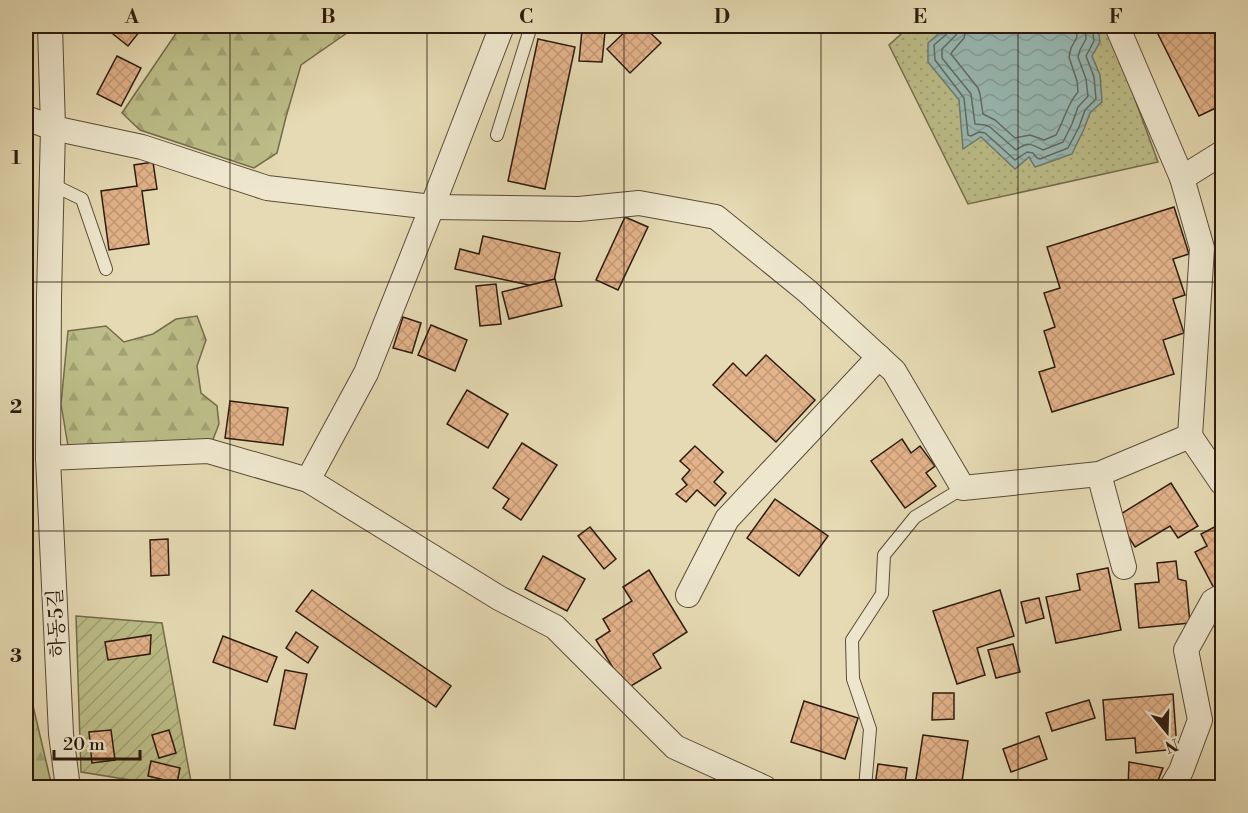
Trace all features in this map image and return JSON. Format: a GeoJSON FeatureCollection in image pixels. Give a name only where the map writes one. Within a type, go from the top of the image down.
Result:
{"type":"FeatureCollection","features":[{"type":"Feature","properties":{"kind":"street","name":"하동5길"},"geometry":{"type":"LineString","coordinates":[[50,26],[53,128],[48,458],[62,734],[68,788]]}},
{"type":"Feature","properties":{"kind":"street"},"geometry":{"type":"LineString","coordinates":[[308,480],[366,374],[502,26]]}},
{"type":"Feature","properties":{"kind":"street"},"geometry":{"type":"LineString","coordinates":[[1117,26],[1212,248],[1190,436],[1222,483]]}},
{"type":"Feature","properties":{"kind":"street"},"geometry":{"type":"LineString","coordinates":[[26,118],[53,128],[142,147],[267,188],[432,207],[579,209],[639,203],[716,217],[807,291],[894,371],[963,488],[1099,474],[1190,436]]}},
{"type":"Feature","properties":{"kind":"street"},"geometry":{"type":"LineString","coordinates":[[1182,178],[1222,153]]}},
{"type":"Feature","properties":{"kind":"street"},"geometry":{"type":"LineString","coordinates":[[688,595],[727,519],[879,357]]}},
{"type":"Feature","properties":{"kind":"street"},"geometry":{"type":"LineString","coordinates":[[48,458],[208,451],[308,480],[499,598],[555,627],[675,747],[765,788]]}},
{"type":"Feature","properties":{"kind":"street"},"geometry":{"type":"LineString","coordinates":[[1099,474],[1124,567]]}},
{"type":"Feature","properties":{"kind":"street"},"geometry":{"type":"LineString","coordinates":[[1171,788],[1181,771],[1200,720],[1186,650],[1213,601],[1222,596]]}},
{"type":"Feature","properties":{"kind":"lane"},"geometry":{"type":"LineString","coordinates":[[497,135],[531,26]]}},
{"type":"Feature","properties":{"kind":"lane"},"geometry":{"type":"LineString","coordinates":[[51,184],[81,199],[106,269]]}},
{"type":"Feature","properties":{"kind":"lane"},"geometry":{"type":"LineString","coordinates":[[866,788],[870,729],[853,679],[852,640],[882,594],[884,555],[915,517],[963,488]]}},
{"type":"Feature","properties":{"kind":"green space"},"geometry":{"type":"Polygon","coordinates":[[[181,26],[357,26],[301,65],[277,153],[254,168],[140,130],[122,113],[181,26]]]}},
{"type":"Feature","properties":{"kind":"green space"},"geometry":{"type":"Polygon","coordinates":[[[910,26],[1108,26],[1158,162],[968,204],[889,45],[910,26]]]}},
{"type":"Feature","properties":{"kind":"green space"},"geometry":{"type":"Polygon","coordinates":[[[197,316],[206,340],[197,366],[201,393],[217,406],[219,424],[212,442],[68,446],[61,404],[68,331],[106,326],[124,342],[153,334],[176,319],[197,316]]]}},
{"type":"Feature","properties":{"kind":"green space"},"geometry":{"type":"Polygon","coordinates":[[[76,616],[162,623],[192,787],[174,787],[81,772],[76,616]]]}},
{"type":"Feature","properties":{"kind":"green space"},"geometry":{"type":"Polygon","coordinates":[[[26,676],[50,778],[52,787],[26,787],[26,676]]]}},
{"type":"Feature","properties":{"kind":"water"},"geometry":{"type":"Polygon","coordinates":[[[947,26],[1098,26],[1100,42],[1092,56],[1100,75],[1102,102],[1090,113],[1072,154],[1035,167],[1029,157],[1015,169],[981,137],[963,149],[959,100],[928,62],[928,43],[947,26]]]}},
{"type":"Feature","properties":{"kind":"building"},"geometry":{"type":"Polygon","coordinates":[[[103,26],[144,26],[128,46],[103,26]]]}},
{"type":"Feature","properties":{"kind":"building"},"geometry":{"type":"Polygon","coordinates":[[[631,26],[643,26],[661,43],[630,73],[607,49],[631,26]]]}},
{"type":"Feature","properties":{"kind":"building"},"geometry":{"type":"Polygon","coordinates":[[[1154,26],[1222,26],[1222,105],[1199,116],[1154,26]]]}},
{"type":"Feature","properties":{"kind":"building"},"geometry":{"type":"Polygon","coordinates":[[[582,30],[605,32],[602,62],[579,61],[582,30]]]}},
{"type":"Feature","properties":{"kind":"building"},"geometry":{"type":"Polygon","coordinates":[[[538,39],[575,47],[545,189],[508,181],[538,39]]]}},
{"type":"Feature","properties":{"kind":"building"},"geometry":{"type":"Polygon","coordinates":[[[117,56],[141,68],[121,106],[97,94],[117,56]]]}},
{"type":"Feature","properties":{"kind":"building"},"geometry":{"type":"Polygon","coordinates":[[[153,162],[157,189],[142,191],[149,244],[109,250],[101,191],[137,186],[134,165],[153,162]]]}},
{"type":"Feature","properties":{"kind":"building"},"geometry":{"type":"Polygon","coordinates":[[[1174,207],[1189,254],[1173,259],[1185,295],[1173,299],[1184,333],[1163,340],[1174,374],[1052,412],[1039,372],[1055,367],[1044,331],[1055,327],[1044,293],[1060,288],[1047,247],[1174,207]]]}},
{"type":"Feature","properties":{"kind":"building"},"geometry":{"type":"Polygon","coordinates":[[[625,217],[648,227],[618,290],[596,280],[625,217]]]}},
{"type":"Feature","properties":{"kind":"building"},"geometry":{"type":"Polygon","coordinates":[[[483,236],[560,253],[552,290],[455,269],[460,249],[479,254],[483,236]]]}},
{"type":"Feature","properties":{"kind":"building"},"geometry":{"type":"Polygon","coordinates":[[[555,279],[562,306],[509,319],[502,292],[555,279]]]}},
{"type":"Feature","properties":{"kind":"building"},"geometry":{"type":"Polygon","coordinates":[[[496,284],[501,324],[480,326],[476,286],[496,284]]]}},
{"type":"Feature","properties":{"kind":"building"},"geometry":{"type":"Polygon","coordinates":[[[403,317],[421,323],[412,353],[393,348],[403,317]]]}},
{"type":"Feature","properties":{"kind":"building"},"geometry":{"type":"Polygon","coordinates":[[[431,325],[467,340],[455,371],[418,355],[431,325]]]}},
{"type":"Feature","properties":{"kind":"building"},"geometry":{"type":"Polygon","coordinates":[[[766,355],[815,400],[776,442],[713,385],[733,363],[746,376],[766,355]]]}},
{"type":"Feature","properties":{"kind":"building"},"geometry":{"type":"Polygon","coordinates":[[[467,390],[508,414],[488,448],[447,424],[467,390]]]}},
{"type":"Feature","properties":{"kind":"building"},"geometry":{"type":"Polygon","coordinates":[[[230,401],[288,408],[283,445],[225,438],[230,401]]]}},
{"type":"Feature","properties":{"kind":"building"},"geometry":{"type":"Polygon","coordinates":[[[1215,422],[1222,422],[1222,468],[1220,468],[1215,422]]]}},
{"type":"Feature","properties":{"kind":"building"},"geometry":{"type":"Polygon","coordinates":[[[902,439],[911,453],[920,446],[935,466],[926,473],[936,486],[905,508],[871,461],[902,439]]]}},
{"type":"Feature","properties":{"kind":"building"},"geometry":{"type":"Polygon","coordinates":[[[522,443],[557,465],[521,520],[503,508],[509,499],[493,488],[522,443]]]}},
{"type":"Feature","properties":{"kind":"building"},"geometry":{"type":"Polygon","coordinates":[[[695,446],[723,472],[714,482],[726,493],[715,506],[697,490],[686,502],[676,494],[687,485],[682,479],[690,470],[680,461],[695,446]]]}},
{"type":"Feature","properties":{"kind":"building"},"geometry":{"type":"Polygon","coordinates":[[[1171,483],[1198,526],[1178,538],[1170,526],[1135,547],[1116,517],[1171,483]]]}},
{"type":"Feature","properties":{"kind":"building"},"geometry":{"type":"Polygon","coordinates":[[[775,499],[828,536],[799,576],[747,538],[775,499]]]}},
{"type":"Feature","properties":{"kind":"building"},"geometry":{"type":"Polygon","coordinates":[[[1222,523],[1222,587],[1215,590],[1195,552],[1207,546],[1201,534],[1222,523]]]}},
{"type":"Feature","properties":{"kind":"building"},"geometry":{"type":"Polygon","coordinates":[[[590,527],[616,559],[604,569],[578,536],[590,527]]]}},
{"type":"Feature","properties":{"kind":"building"},"geometry":{"type":"Polygon","coordinates":[[[168,539],[169,575],[151,576],[150,540],[168,539]]]}},
{"type":"Feature","properties":{"kind":"building"},"geometry":{"type":"Polygon","coordinates":[[[543,556],[585,579],[567,611],[525,589],[543,556]]]}},
{"type":"Feature","properties":{"kind":"building"},"geometry":{"type":"Polygon","coordinates":[[[1176,561],[1178,579],[1186,581],[1190,623],[1139,628],[1135,584],[1159,582],[1157,563],[1176,561]]]}},
{"type":"Feature","properties":{"kind":"building"},"geometry":{"type":"Polygon","coordinates":[[[1108,568],[1121,630],[1056,643],[1046,597],[1080,590],[1077,574],[1108,568]]]}},
{"type":"Feature","properties":{"kind":"building"},"geometry":{"type":"Polygon","coordinates":[[[649,570],[687,632],[653,654],[661,668],[626,689],[596,640],[610,631],[603,619],[632,601],[623,587],[649,570]]]}},
{"type":"Feature","properties":{"kind":"building"},"geometry":{"type":"Polygon","coordinates":[[[312,590],[451,686],[436,707],[296,611],[312,590]]]}},
{"type":"Feature","properties":{"kind":"building"},"geometry":{"type":"Polygon","coordinates":[[[1000,590],[1014,636],[977,648],[985,675],[957,684],[933,611],[1000,590]]]}},
{"type":"Feature","properties":{"kind":"building"},"geometry":{"type":"Polygon","coordinates":[[[1039,598],[1044,618],[1026,623],[1021,602],[1039,598]]]}},
{"type":"Feature","properties":{"kind":"building"},"geometry":{"type":"Polygon","coordinates":[[[296,632],[318,647],[308,663],[286,648],[296,632]]]}},
{"type":"Feature","properties":{"kind":"building"},"geometry":{"type":"Polygon","coordinates":[[[151,635],[150,654],[108,660],[105,642],[151,635]]]}},
{"type":"Feature","properties":{"kind":"building"},"geometry":{"type":"Polygon","coordinates":[[[223,636],[277,657],[267,682],[213,662],[223,636]]]}},
{"type":"Feature","properties":{"kind":"building"},"geometry":{"type":"Polygon","coordinates":[[[1013,644],[1020,672],[996,678],[988,650],[1013,644]]]}},
{"type":"Feature","properties":{"kind":"building"},"geometry":{"type":"Polygon","coordinates":[[[285,670],[307,674],[295,729],[274,725],[285,670]]]}},
{"type":"Feature","properties":{"kind":"building"},"geometry":{"type":"Polygon","coordinates":[[[933,693],[954,693],[954,719],[932,720],[933,693]]]}},
{"type":"Feature","properties":{"kind":"building"},"geometry":{"type":"Polygon","coordinates":[[[1173,694],[1177,749],[1136,753],[1135,738],[1106,740],[1103,700],[1173,694]]]}},
{"type":"Feature","properties":{"kind":"building"},"geometry":{"type":"Polygon","coordinates":[[[1089,700],[1095,718],[1052,731],[1046,713],[1089,700]]]}},
{"type":"Feature","properties":{"kind":"building"},"geometry":{"type":"Polygon","coordinates":[[[804,701],[858,718],[845,759],[791,742],[804,701]]]}},
{"type":"Feature","properties":{"kind":"building"},"geometry":{"type":"Polygon","coordinates":[[[111,730],[115,760],[92,763],[89,732],[111,730]]]}},
{"type":"Feature","properties":{"kind":"building"},"geometry":{"type":"Polygon","coordinates":[[[169,730],[176,753],[159,758],[152,735],[169,730]]]}},
{"type":"Feature","properties":{"kind":"building"},"geometry":{"type":"Polygon","coordinates":[[[923,735],[968,741],[961,788],[915,786],[923,735]]]}},
{"type":"Feature","properties":{"kind":"building"},"geometry":{"type":"Polygon","coordinates":[[[1039,736],[1047,759],[1011,772],[1003,749],[1039,736]]]}},
{"type":"Feature","properties":{"kind":"building"},"geometry":{"type":"Polygon","coordinates":[[[151,761],[180,768],[177,783],[148,776],[151,761]]]}},
{"type":"Feature","properties":{"kind":"building"},"geometry":{"type":"Polygon","coordinates":[[[1129,762],[1163,768],[1155,788],[1128,788],[1129,762]]]}},
{"type":"Feature","properties":{"kind":"building"},"geometry":{"type":"Polygon","coordinates":[[[878,764],[907,768],[904,788],[875,786],[878,764]]]}}]}
